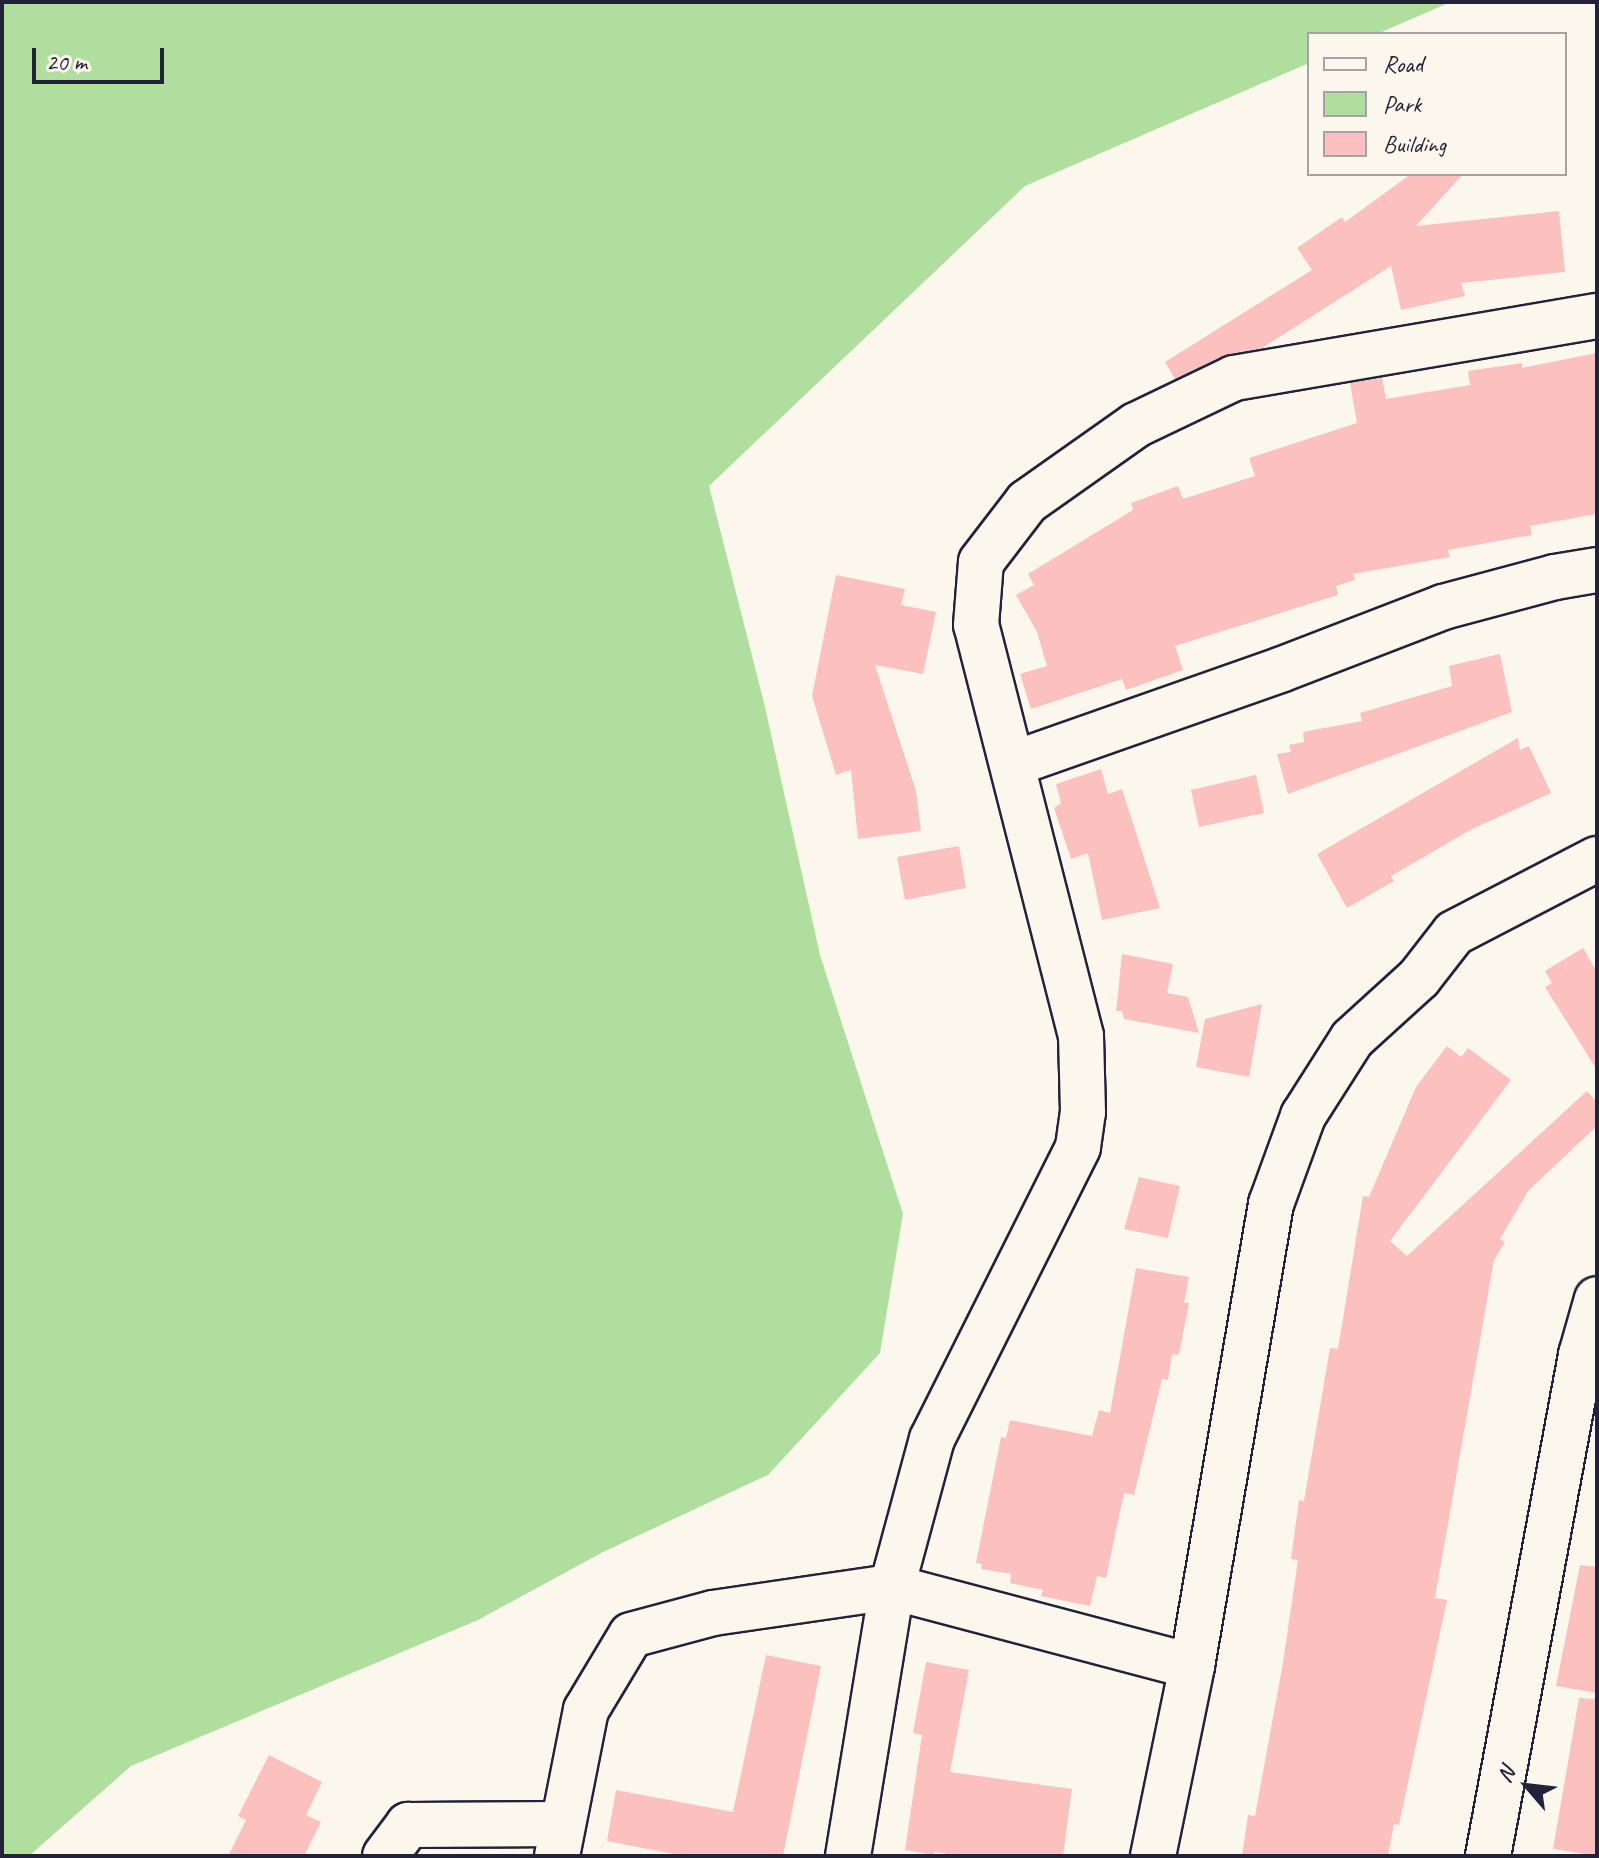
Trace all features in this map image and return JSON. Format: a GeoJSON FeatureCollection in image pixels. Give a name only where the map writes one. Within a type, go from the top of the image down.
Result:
{"type":"FeatureCollection","features":[{"type":"Feature","properties":{"kind":"street"},"geometry":{"type":"LineString","coordinates":[[848,1856],[892,1587],[932,1439],[1078,1147],[1083,1112],[1081,1036],[976,625],[981,562],[1027,502],[1136,425],[1234,378],[1597,316]]}},
{"type":"Feature","properties":{"kind":"street"},"geometry":{"type":"LineString","coordinates":[[1013,764],[1280,670],[1443,607],[1555,577],[1597,570]]}},
{"type":"Feature","properties":{"kind":"street"},"geometry":{"type":"LineString","coordinates":[[1153,1856],[1192,1666],[1271,1204],[1303,1116],[1352,1039],[1419,978],[1454,933],[1597,859]]}},
{"type":"Feature","properties":{"kind":"street"},"geometry":{"type":"LineString","coordinates":[[1488,1856],[1581,1355],[1597,1299]]}},
{"type":"Feature","properties":{"kind":"street"},"geometry":{"type":"LineString","coordinates":[[385,1856],[408,1825],[560,1840],[586,1710],[631,1635],[713,1613],[892,1587],[1192,1666]]}},
{"type":"Feature","properties":{"kind":"green space"},"geometry":{"type":"Polygon","coordinates":[[[2,2],[1451,2],[1382,32],[1307,32],[1307,64],[1025,186],[709,486],[765,707],[820,955],[903,1214],[880,1353],[768,1475],[603,1552],[478,1620],[131,1766],[29,1856],[2,1856],[2,2]]]}},
{"type":"Feature","properties":{"kind":"building"},"geometry":{"type":"Polygon","coordinates":[[[1408,176],[1461,176],[1416,226],[1559,211],[1565,272],[1461,283],[1465,296],[1401,310],[1391,266],[1262,348],[1224,355],[1175,379],[1165,362],[1312,270],[1297,248],[1342,217],[1345,222],[1408,176]]]}},
{"type":"Feature","properties":{"kind":"building"},"geometry":{"type":"Polygon","coordinates":[[[1597,353],[1597,514],[1530,526],[1532,535],[1448,550],[1450,557],[1353,574],[1355,580],[1336,586],[1338,595],[1175,646],[1183,670],[1126,690],[1122,679],[1031,709],[1020,674],[1047,666],[1037,632],[1016,595],[1034,585],[1028,574],[1133,510],[1131,503],[1178,486],[1183,499],[1255,476],[1249,458],[1357,423],[1350,383],[1382,378],[1386,399],[1470,385],[1468,371],[1522,363],[1522,368],[1597,353]]]}},
{"type":"Feature","properties":{"kind":"building"},"geometry":{"type":"Polygon","coordinates":[[[836,575],[905,589],[901,605],[936,612],[923,674],[875,665],[916,791],[921,831],[858,839],[851,770],[836,775],[812,696],[836,575]]]}},
{"type":"Feature","properties":{"kind":"building"},"geometry":{"type":"Polygon","coordinates":[[[1500,654],[1512,712],[1288,794],[1277,754],[1291,752],[1289,745],[1304,742],[1303,732],[1362,721],[1360,713],[1452,686],[1449,666],[1500,654]]]}},
{"type":"Feature","properties":{"kind":"building"},"geometry":{"type":"Polygon","coordinates":[[[1518,738],[1520,750],[1529,746],[1551,793],[1472,829],[1391,876],[1394,881],[1347,908],[1317,854],[1518,738]]]}},
{"type":"Feature","properties":{"kind":"building"},"geometry":{"type":"Polygon","coordinates":[[[1101,769],[1108,794],[1122,789],[1160,908],[1102,920],[1088,853],[1071,859],[1054,808],[1061,803],[1056,784],[1101,769]]]}},
{"type":"Feature","properties":{"kind":"building"},"geometry":{"type":"Polygon","coordinates":[[[1256,775],[1264,813],[1199,827],[1191,790],[1256,775]]]}},
{"type":"Feature","properties":{"kind":"building"},"geometry":{"type":"Polygon","coordinates":[[[959,846],[966,888],[905,900],[897,857],[959,846]]]}},
{"type":"Feature","properties":{"kind":"building"},"geometry":{"type":"Polygon","coordinates":[[[1583,948],[1597,972],[1597,1070],[1545,987],[1552,983],[1545,971],[1583,948]]]}},
{"type":"Feature","properties":{"kind":"building"},"geometry":{"type":"Polygon","coordinates":[[[1122,954],[1173,964],[1167,993],[1188,997],[1199,1033],[1124,1019],[1122,1011],[1116,1011],[1122,954]]]}},
{"type":"Feature","properties":{"kind":"building"},"geometry":{"type":"Polygon","coordinates":[[[1262,1004],[1249,1077],[1196,1067],[1205,1019],[1262,1004]]]}},
{"type":"Feature","properties":{"kind":"building"},"geometry":{"type":"Polygon","coordinates":[[[1447,1046],[1461,1057],[1468,1048],[1511,1080],[1390,1241],[1407,1256],[1587,1091],[1597,1102],[1597,1126],[1528,1191],[1500,1239],[1505,1242],[1494,1260],[1435,1598],[1447,1600],[1399,1825],[1394,1824],[1388,1856],[1242,1856],[1248,1815],[1255,1816],[1283,1663],[1298,1560],[1291,1559],[1299,1500],[1304,1501],[1330,1348],[1338,1349],[1363,1196],[1369,1197],[1416,1087],[1447,1046]]]}},
{"type":"Feature","properties":{"kind":"building"},"geometry":{"type":"Polygon","coordinates":[[[1139,1177],[1180,1186],[1168,1238],[1124,1229],[1139,1177]]]}},
{"type":"Feature","properties":{"kind":"building"},"geometry":{"type":"Polygon","coordinates":[[[1136,1268],[1189,1277],[1184,1303],[1189,1303],[1179,1355],[1172,1354],[1168,1380],[1162,1379],[1134,1495],[1124,1493],[1106,1578],[1097,1576],[1090,1606],[1041,1596],[1043,1590],[1010,1583],[1011,1574],[981,1569],[982,1564],[976,1563],[1001,1437],[1006,1438],[1010,1420],[1092,1436],[1099,1410],[1110,1413],[1136,1268]]]}},
{"type":"Feature","properties":{"kind":"building"},"geometry":{"type":"Polygon","coordinates":[[[1580,1565],[1597,1567],[1597,1693],[1556,1686],[1580,1565]]]}},
{"type":"Feature","properties":{"kind":"building"},"geometry":{"type":"Polygon","coordinates":[[[766,1655],[821,1666],[783,1856],[684,1856],[607,1841],[616,1790],[733,1812],[766,1655]]]}},
{"type":"Feature","properties":{"kind":"building"},"geometry":{"type":"Polygon","coordinates":[[[926,1662],[969,1670],[950,1772],[1072,1789],[1063,1856],[962,1856],[934,1852],[934,1855],[905,1850],[922,1735],[913,1733],[926,1662]]]}},
{"type":"Feature","properties":{"kind":"building"},"geometry":{"type":"Polygon","coordinates":[[[1579,1698],[1597,1699],[1597,1856],[1553,1849],[1579,1698]]]}},
{"type":"Feature","properties":{"kind":"building"},"geometry":{"type":"Polygon","coordinates":[[[269,1755],[322,1782],[306,1815],[321,1822],[304,1856],[228,1856],[246,1820],[238,1816],[269,1755]]]}}]}
